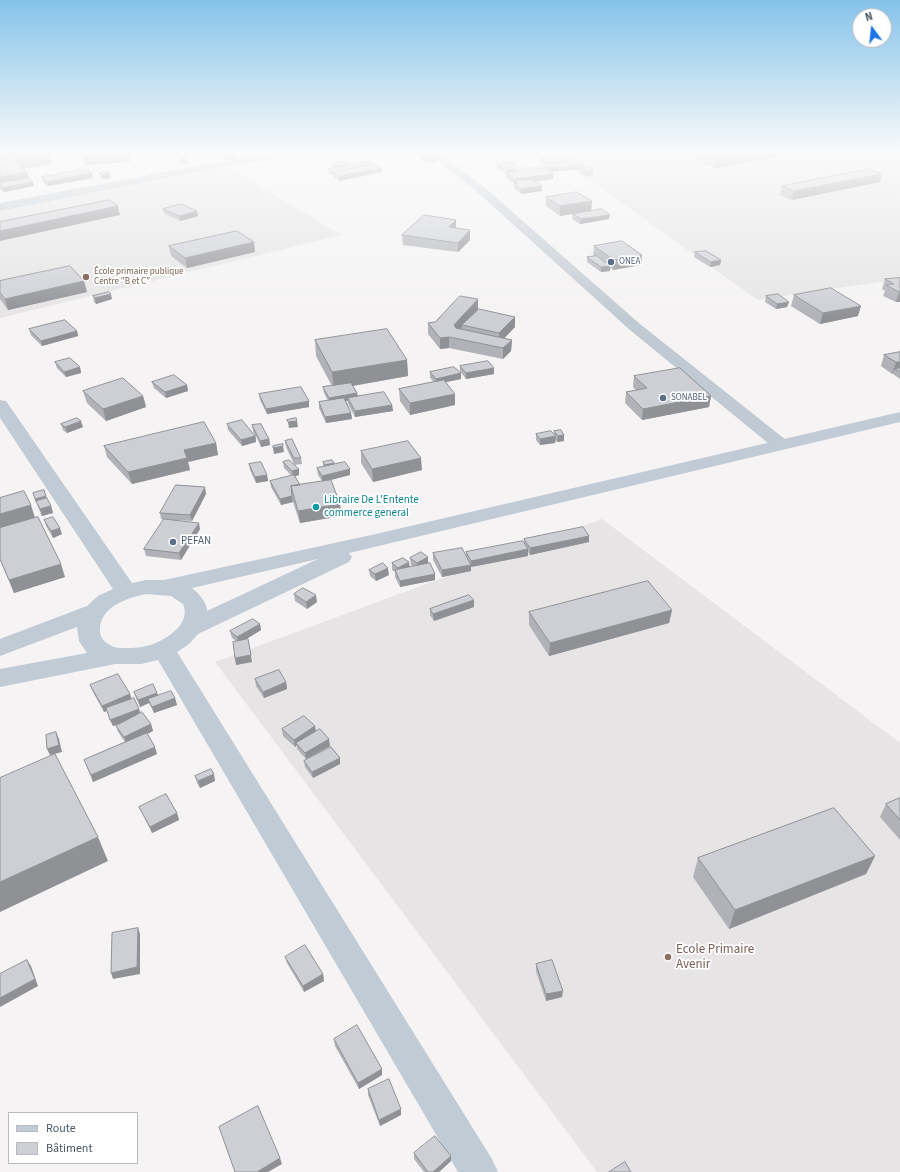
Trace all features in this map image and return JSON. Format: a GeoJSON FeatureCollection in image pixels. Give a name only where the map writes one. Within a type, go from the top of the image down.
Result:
{"type":"FeatureCollection","features":[{"type":"Feature","properties":{"kind":"main road"},"geometry":{"type":"LineString","coordinates":[[0,405],[126,591]]}},
{"type":"Feature","properties":{"kind":"main road"},"geometry":{"type":"LineString","coordinates":[[0,648],[95,611],[108,600],[126,591],[146,587],[166,587],[376,540],[900,417]]}},
{"type":"Feature","properties":{"kind":"main road"},"geometry":{"type":"LineString","coordinates":[[0,678],[114,656],[139,657],[164,650],[180,640],[192,628],[376,540]]}},
{"type":"Feature","properties":{"kind":"main road"},"geometry":{"type":"LineString","coordinates":[[166,587],[182,593],[193,602],[196,614],[192,628]]}},
{"type":"Feature","properties":{"kind":"main road"},"geometry":{"type":"LineString","coordinates":[[95,611],[89,622],[87,633],[91,643],[101,651],[114,656]]}},
{"type":"Feature","properties":{"kind":"main road"},"geometry":{"type":"LineString","coordinates":[[164,650],[479,1172]]}},
{"type":"Feature","properties":{"kind":"street"},"geometry":{"type":"LineString","coordinates":[[502,209],[635,327],[780,444]]}},
{"type":"Feature","properties":{"kind":"shaded area","name":"École primaire publique Centre \"B et C\""},"geometry":{"type":"Polygon","coordinates":[[[12,209],[298,209],[342,235],[0,318],[0,211],[12,209]]]}},
{"type":"Feature","properties":{"kind":"shaded area"},"geometry":{"type":"Polygon","coordinates":[[[630,209],[900,209],[900,279],[758,300],[630,209]]]}},
{"type":"Feature","properties":{"kind":"shaded area","name":"Ecole Primaire Avenir"},"geometry":{"type":"Polygon","coordinates":[[[602,519],[900,743],[900,1172],[597,1172],[215,662],[602,519]]]}},
{"type":"Feature","properties":{"kind":"building"},"geometry":{"type":"Polygon","coordinates":[[[67,209],[105,209],[0,231],[0,222],[67,209]]]}},
{"type":"Feature","properties":{"kind":"building"},"geometry":{"type":"Polygon","coordinates":[[[163,209],[192,209],[197,211],[180,216],[163,209]]]}},
{"type":"Feature","properties":{"kind":"building"},"geometry":{"type":"Polygon","coordinates":[[[602,209],[610,215],[581,219],[573,214],[602,209]]]}},
{"type":"Feature","properties":{"kind":"building"},"geometry":{"type":"Polygon","coordinates":[[[424,215],[456,220],[449,227],[470,230],[458,243],[402,235],[424,215]]]}},
{"type":"Feature","properties":{"kind":"building"},"geometry":{"type":"Polygon","coordinates":[[[237,231],[254,242],[185,258],[169,246],[237,231]]]}},
{"type":"Feature","properties":{"kind":"building"},"geometry":{"type":"Polygon","coordinates":[[[622,241],[642,255],[614,260],[594,246],[622,241]]]}},
{"type":"Feature","properties":{"kind":"building"},"geometry":{"type":"Polygon","coordinates":[[[706,251],[721,260],[711,262],[695,252],[706,251]]]}},
{"type":"Feature","properties":{"kind":"building"},"geometry":{"type":"Polygon","coordinates":[[[597,256],[610,266],[601,267],[587,257],[597,256]]]}},
{"type":"Feature","properties":{"kind":"building"},"geometry":{"type":"Polygon","coordinates":[[[70,266],[84,281],[5,299],[0,293],[0,281],[70,266]]]}},
{"type":"Feature","properties":{"kind":"building"},"geometry":{"type":"Polygon","coordinates":[[[900,278],[900,292],[886,285],[894,284],[885,279],[900,278]]]}},
{"type":"Feature","properties":{"kind":"building"},"geometry":{"type":"Polygon","coordinates":[[[831,288],[861,306],[823,313],[794,295],[831,288]]]}},
{"type":"Feature","properties":{"kind":"building"},"geometry":{"type":"Polygon","coordinates":[[[109,292],[111,294],[95,298],[93,296],[109,292]]]}},
{"type":"Feature","properties":{"kind":"building"},"geometry":{"type":"Polygon","coordinates":[[[778,294],[789,302],[777,304],[766,296],[778,294]]]}},
{"type":"Feature","properties":{"kind":"building"},"geometry":{"type":"Polygon","coordinates":[[[460,296],[478,299],[454,325],[456,328],[512,340],[503,348],[449,337],[440,338],[428,323],[435,322],[460,296]]]}},
{"type":"Feature","properties":{"kind":"building"},"geometry":{"type":"Polygon","coordinates":[[[479,309],[515,317],[499,333],[462,325],[479,309]]]}},
{"type":"Feature","properties":{"kind":"building"},"geometry":{"type":"Polygon","coordinates":[[[65,320],[77,331],[41,341],[29,329],[65,320]]]}},
{"type":"Feature","properties":{"kind":"building"},"geometry":{"type":"Polygon","coordinates":[[[387,329],[407,360],[332,372],[315,340],[387,329]]]}},
{"type":"Feature","properties":{"kind":"building"},"geometry":{"type":"Polygon","coordinates":[[[900,352],[900,362],[896,362],[884,355],[900,352]]]}},
{"type":"Feature","properties":{"kind":"building"},"geometry":{"type":"Polygon","coordinates":[[[70,358],[80,367],[64,372],[55,362],[70,358]]]}},
{"type":"Feature","properties":{"kind":"building"},"geometry":{"type":"Polygon","coordinates":[[[488,361],[494,368],[466,373],[460,366],[488,361]]]}},
{"type":"Feature","properties":{"kind":"building"},"geometry":{"type":"Polygon","coordinates":[[[454,367],[461,373],[436,379],[430,372],[454,367]]]}},
{"type":"Feature","properties":{"kind":"building"},"geometry":{"type":"Polygon","coordinates":[[[680,368],[711,396],[643,409],[626,392],[647,388],[634,376],[680,368]]]}},
{"type":"Feature","properties":{"kind":"building"},"geometry":{"type":"Polygon","coordinates":[[[174,375],[187,385],[165,392],[152,382],[174,375]]]}},
{"type":"Feature","properties":{"kind":"building"},"geometry":{"type":"Polygon","coordinates":[[[123,378],[143,396],[103,409],[83,391],[123,378]]]}},
{"type":"Feature","properties":{"kind":"building"},"geometry":{"type":"Polygon","coordinates":[[[444,380],[455,394],[410,403],[399,389],[444,380]]]}},
{"type":"Feature","properties":{"kind":"building"},"geometry":{"type":"Polygon","coordinates":[[[351,383],[357,393],[329,398],[323,387],[351,383]]]}},
{"type":"Feature","properties":{"kind":"building"},"geometry":{"type":"Polygon","coordinates":[[[301,387],[309,401],[266,409],[259,394],[301,387]]]}},
{"type":"Feature","properties":{"kind":"building"},"geometry":{"type":"Polygon","coordinates":[[[384,392],[392,405],[355,411],[348,398],[384,392]]]}},
{"type":"Feature","properties":{"kind":"building"},"geometry":{"type":"Polygon","coordinates":[[[344,398],[351,413],[325,417],[319,402],[344,398]]]}},
{"type":"Feature","properties":{"kind":"building"},"geometry":{"type":"Polygon","coordinates":[[[77,418],[81,421],[65,427],[61,424],[77,418]]]}},
{"type":"Feature","properties":{"kind":"building"},"geometry":{"type":"Polygon","coordinates":[[[296,418],[297,421],[288,422],[287,420],[296,418]]]}},
{"type":"Feature","properties":{"kind":"building"},"geometry":{"type":"Polygon","coordinates":[[[242,420],[255,436],[241,440],[227,424],[242,420]]]}},
{"type":"Feature","properties":{"kind":"building"},"geometry":{"type":"Polygon","coordinates":[[[204,422],[216,443],[184,450],[187,458],[128,472],[104,446],[204,422]]]}},
{"type":"Feature","properties":{"kind":"building"},"geometry":{"type":"Polygon","coordinates":[[[261,424],[269,439],[260,441],[252,425],[261,424]]]}},
{"type":"Feature","properties":{"kind":"building"},"geometry":{"type":"Polygon","coordinates":[[[561,430],[564,435],[558,436],[554,431],[561,430]]]}},
{"type":"Feature","properties":{"kind":"building"},"geometry":{"type":"Polygon","coordinates":[[[551,431],[556,436],[540,439],[536,434],[551,431]]]}},
{"type":"Feature","properties":{"kind":"building"},"geometry":{"type":"Polygon","coordinates":[[[292,439],[301,458],[294,458],[285,441],[292,439]]]}},
{"type":"Feature","properties":{"kind":"building"},"geometry":{"type":"Polygon","coordinates":[[[408,441],[421,458],[372,469],[361,451],[408,441]]]}},
{"type":"Feature","properties":{"kind":"building"},"geometry":{"type":"Polygon","coordinates":[[[283,444],[283,446],[273,448],[273,446],[283,444]]]}},
{"type":"Feature","properties":{"kind":"building"},"geometry":{"type":"Polygon","coordinates":[[[289,460],[299,469],[292,471],[283,462],[289,460]]]}},
{"type":"Feature","properties":{"kind":"building"},"geometry":{"type":"Polygon","coordinates":[[[332,460],[334,463],[325,465],[323,462],[332,460]]]}},
{"type":"Feature","properties":{"kind":"building"},"geometry":{"type":"Polygon","coordinates":[[[261,462],[267,475],[255,477],[249,464],[261,462]]]}},
{"type":"Feature","properties":{"kind":"building"},"geometry":{"type":"Polygon","coordinates":[[[345,462],[350,469],[322,476],[317,468],[345,462]]]}},
{"type":"Feature","properties":{"kind":"building"},"geometry":{"type":"Polygon","coordinates":[[[294,475],[300,485],[291,486],[292,496],[280,499],[270,481],[294,475]]]}},
{"type":"Feature","properties":{"kind":"building"},"geometry":{"type":"Polygon","coordinates":[[[331,480],[340,504],[298,511],[291,486],[331,480]]]}},
{"type":"Feature","properties":{"kind":"building"},"geometry":{"type":"Polygon","coordinates":[[[176,485],[205,487],[190,515],[160,513],[176,485]]]}},
{"type":"Feature","properties":{"kind":"building"},"geometry":{"type":"Polygon","coordinates":[[[44,490],[46,496],[35,499],[33,493],[44,490]]]}},
{"type":"Feature","properties":{"kind":"building"},"geometry":{"type":"Polygon","coordinates":[[[24,491],[31,505],[0,514],[0,498],[24,491]]]}},
{"type":"Feature","properties":{"kind":"building"},"geometry":{"type":"Polygon","coordinates":[[[47,498],[51,506],[40,509],[36,501],[47,498]]]}},
{"type":"Feature","properties":{"kind":"building"},"geometry":{"type":"Polygon","coordinates":[[[38,517],[61,564],[9,580],[0,559],[0,528],[38,517]]]}},
{"type":"Feature","properties":{"kind":"building"},"geometry":{"type":"Polygon","coordinates":[[[53,517],[60,528],[51,531],[44,520],[53,517]]]}},
{"type":"Feature","properties":{"kind":"building","name":"PEFAN"},"geometry":{"type":"Polygon","coordinates":[[[164,519],[199,523],[179,553],[144,549],[164,519]]]}},
{"type":"Feature","properties":{"kind":"building"},"geometry":{"type":"Polygon","coordinates":[[[583,527],[589,536],[530,548],[524,539],[583,527]]]}},
{"type":"Feature","properties":{"kind":"building"},"geometry":{"type":"Polygon","coordinates":[[[523,541],[528,549],[471,561],[466,552],[523,541]]]}},
{"type":"Feature","properties":{"kind":"building"},"geometry":{"type":"Polygon","coordinates":[[[462,548],[471,565],[442,570],[433,553],[462,548]]]}},
{"type":"Feature","properties":{"kind":"building"},"geometry":{"type":"Polygon","coordinates":[[[421,552],[428,557],[417,563],[410,558],[421,552]]]}},
{"type":"Feature","properties":{"kind":"building"},"geometry":{"type":"Polygon","coordinates":[[[403,558],[409,562],[398,568],[392,563],[403,558]]]}},
{"type":"Feature","properties":{"kind":"building"},"geometry":{"type":"Polygon","coordinates":[[[383,563],[388,568],[375,574],[369,570],[383,563]]]}},
{"type":"Feature","properties":{"kind":"building"},"geometry":{"type":"Polygon","coordinates":[[[430,563],[435,574],[400,581],[395,570],[430,563]]]}},
{"type":"Feature","properties":{"kind":"building"},"geometry":{"type":"Polygon","coordinates":[[[648,581],[672,610],[550,643],[529,612],[648,581]]]}},
{"type":"Feature","properties":{"kind":"building"},"geometry":{"type":"Polygon","coordinates":[[[303,588],[316,595],[306,602],[294,594],[303,588]]]}},
{"type":"Feature","properties":{"kind":"building"},"geometry":{"type":"Polygon","coordinates":[[[469,595],[474,600],[433,614],[430,609],[469,595]]]}},
{"type":"Feature","properties":{"kind":"building"},"geometry":{"type":"Polygon","coordinates":[[[253,619],[260,624],[237,637],[230,631],[253,619]]]}},
{"type":"Feature","properties":{"kind":"building"},"geometry":{"type":"Polygon","coordinates":[[[248,639],[251,655],[235,658],[233,642],[248,639]]]}},
{"type":"Feature","properties":{"kind":"building"},"geometry":{"type":"Polygon","coordinates":[[[279,670],[286,682],[263,692],[255,679],[279,670]]]}},
{"type":"Feature","properties":{"kind":"building"},"geometry":{"type":"Polygon","coordinates":[[[118,674],[130,694],[102,706],[90,685],[118,674]]]}},
{"type":"Feature","properties":{"kind":"building"},"geometry":{"type":"Polygon","coordinates":[[[153,684],[157,693],[138,700],[134,692],[153,684]]]}},
{"type":"Feature","properties":{"kind":"building"},"geometry":{"type":"Polygon","coordinates":[[[171,691],[175,698],[152,707],[148,699],[171,691]]]}},
{"type":"Feature","properties":{"kind":"building"},"geometry":{"type":"Polygon","coordinates":[[[134,698],[139,709],[110,720],[106,708],[134,698]]]}},
{"type":"Feature","properties":{"kind":"building"},"geometry":{"type":"Polygon","coordinates":[[[142,712],[151,724],[124,737],[116,726],[142,712]]]}},
{"type":"Feature","properties":{"kind":"building"},"geometry":{"type":"Polygon","coordinates":[[[304,716],[315,726],[294,740],[282,729],[304,716]]]}},
{"type":"Feature","properties":{"kind":"building"},"geometry":{"type":"Polygon","coordinates":[[[320,729],[329,739],[305,753],[296,743],[320,729]]]}},
{"type":"Feature","properties":{"kind":"building"},"geometry":{"type":"Polygon","coordinates":[[[56,732],[59,745],[47,749],[46,735],[56,732]]]}},
{"type":"Feature","properties":{"kind":"building"},"geometry":{"type":"Polygon","coordinates":[[[147,733],[155,747],[91,775],[84,760],[147,733]]]}},
{"type":"Feature","properties":{"kind":"building"},"geometry":{"type":"Polygon","coordinates":[[[331,747],[340,758],[312,772],[304,761],[331,747]]]}},
{"type":"Feature","properties":{"kind":"building"},"geometry":{"type":"Polygon","coordinates":[[[55,754],[98,837],[0,882],[0,778],[55,754]]]}},
{"type":"Feature","properties":{"kind":"building"},"geometry":{"type":"Polygon","coordinates":[[[211,769],[214,774],[198,781],[195,776],[211,769]]]}},
{"type":"Feature","properties":{"kind":"building"},"geometry":{"type":"Polygon","coordinates":[[[166,794],[177,813],[150,827],[139,807],[166,794]]]}},
{"type":"Feature","properties":{"kind":"building"},"geometry":{"type":"Polygon","coordinates":[[[900,798],[900,820],[886,804],[900,798]]]}},
{"type":"Feature","properties":{"kind":"building"},"geometry":{"type":"Polygon","coordinates":[[[834,808],[875,856],[735,910],[698,858],[834,808]]]}},
{"type":"Feature","properties":{"kind":"building"},"geometry":{"type":"Polygon","coordinates":[[[138,928],[137,967],[111,973],[112,933],[138,928]]]}},
{"type":"Feature","properties":{"kind":"building"},"geometry":{"type":"Polygon","coordinates":[[[305,945],[323,974],[303,986],[285,957],[305,945]]]}},
{"type":"Feature","properties":{"kind":"building"},"geometry":{"type":"Polygon","coordinates":[[[27,960],[35,979],[0,998],[0,974],[27,960]]]}},
{"type":"Feature","properties":{"kind":"building"},"geometry":{"type":"Polygon","coordinates":[[[552,960],[563,991],[546,994],[536,964],[552,960]]]}},
{"type":"Feature","properties":{"kind":"building"},"geometry":{"type":"Polygon","coordinates":[[[357,1025],[382,1069],[358,1083],[334,1039],[357,1025]]]}},
{"type":"Feature","properties":{"kind":"building"},"geometry":{"type":"Polygon","coordinates":[[[389,1079],[401,1109],[379,1120],[368,1089],[389,1079]]]}},
{"type":"Feature","properties":{"kind":"building"},"geometry":{"type":"Polygon","coordinates":[[[258,1106],[280,1158],[257,1172],[235,1172],[219,1127],[258,1106]]]}},
{"type":"Feature","properties":{"kind":"building"},"geometry":{"type":"Polygon","coordinates":[[[435,1136],[451,1156],[433,1172],[428,1172],[414,1153],[435,1136]]]}},
{"type":"Feature","properties":{"kind":"building"},"geometry":{"type":"Polygon","coordinates":[[[625,1162],[631,1172],[609,1172],[625,1162]]]}},
{"type":"Feature","properties":{"kind":"place","name":"ONEA"},"geometry":{"type":"Point","coordinates":[611,262]}},
{"type":"Feature","properties":{"kind":"place","name":"École primaire publique Centre \"B et C\""},"geometry":{"type":"Point","coordinates":[86,277]}},
{"type":"Feature","properties":{"kind":"place","name":"SONABEL"},"geometry":{"type":"Point","coordinates":[663,398]}},
{"type":"Feature","properties":{"kind":"place","name":"Libraire De L'Entente commerce general"},"geometry":{"type":"Point","coordinates":[316,507]}},
{"type":"Feature","properties":{"kind":"place","name":"PEFAN"},"geometry":{"type":"Point","coordinates":[173,542]}},
{"type":"Feature","properties":{"kind":"place","name":"Ecole Primaire Avenir"},"geometry":{"type":"Point","coordinates":[668,957]}}]}
